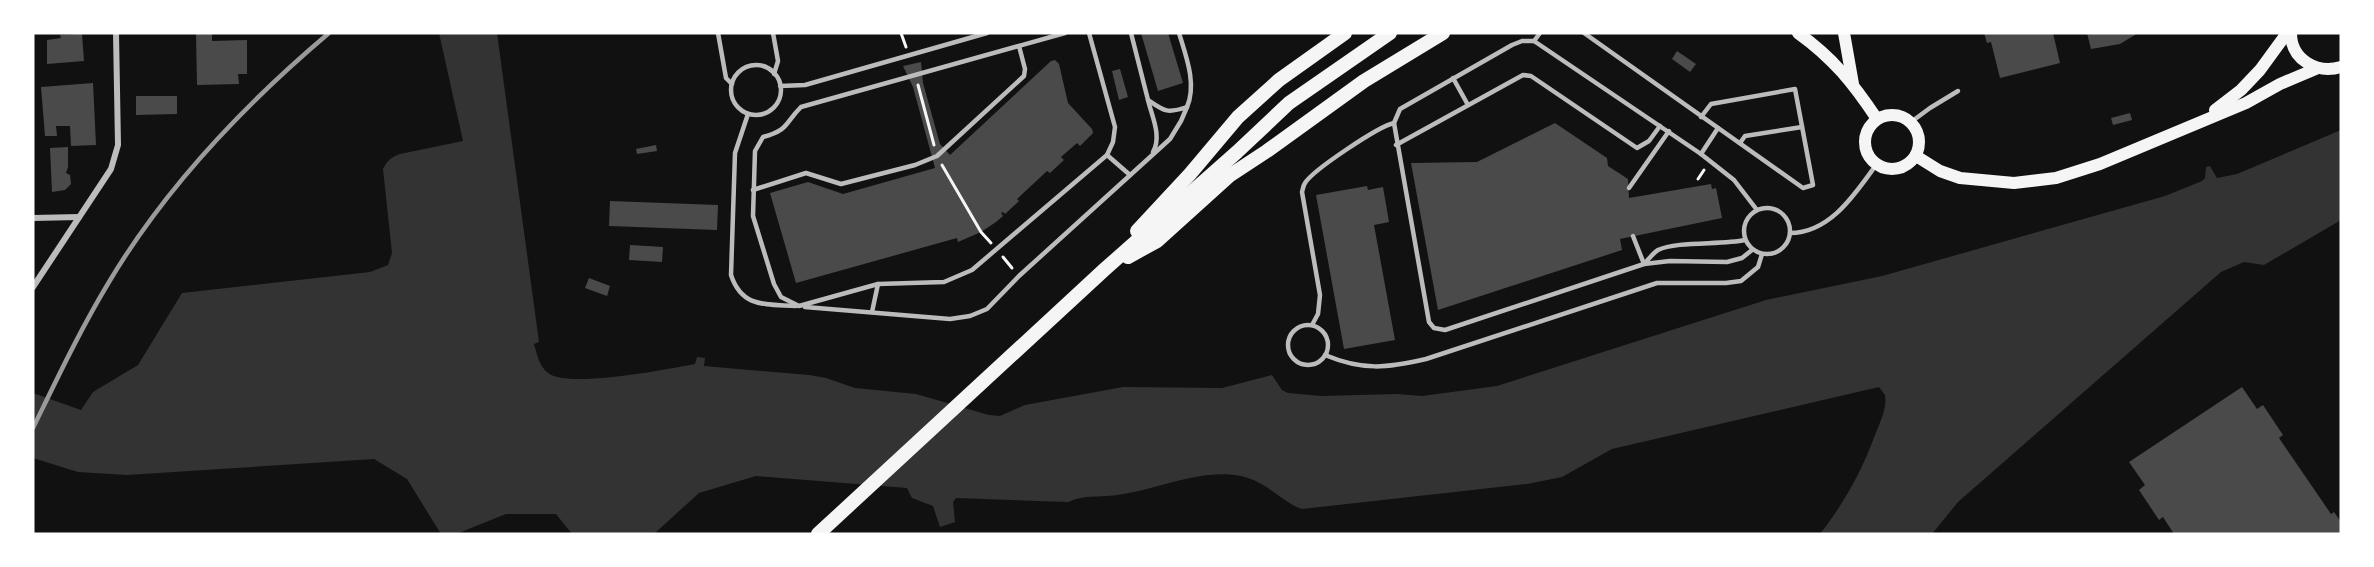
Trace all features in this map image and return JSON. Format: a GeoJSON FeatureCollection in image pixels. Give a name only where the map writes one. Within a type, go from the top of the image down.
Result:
{"type":"FeatureCollection","features":[{"type":"Feature","properties":{"kind":"main road"},"geometry":{"type":"LineString","coordinates":[[1105,269],[1238,117],[1279,80],[1346,33]]}},
{"type":"Feature","properties":{"kind":"main road"},"geometry":{"type":"LineString","coordinates":[[818,534],[1289,103],[1390,33]]}},
{"type":"Feature","properties":{"kind":"main road"},"geometry":{"type":"LineString","coordinates":[[1105,269],[1157,241],[1229,176],[1364,81],[1443,33]]}},
{"type":"Feature","properties":{"kind":"main road"},"geometry":{"type":"LineString","coordinates":[[1798,33],[1822,50],[1854,85],[1877,119]]}},
{"type":"Feature","properties":{"kind":"main road"},"geometry":{"type":"LineString","coordinates":[[1844,33],[1854,85]]}},
{"type":"Feature","properties":{"kind":"main road"},"geometry":{"type":"LineString","coordinates":[[2289,33],[2294,48],[2308,64],[2332,69]]}},
{"type":"Feature","properties":{"kind":"main road"},"geometry":{"type":"LineString","coordinates":[[2202,120],[2241,90],[2289,33]]}},
{"type":"Feature","properties":{"kind":"main road"},"geometry":{"type":"LineString","coordinates":[[1916,156],[1940,171],[1960,178],[2003,182],[2035,181],[2079,172],[2246,103],[2280,84],[2332,69]]}},
{"type":"Feature","properties":{"kind":"main road"},"geometry":{"type":"LineString","coordinates":[[1891,115],[1911,122],[1916,128],[1920,142],[1916,156],[1911,162],[1898,169],[1890,170],[1876,165],[1867,153],[1865,138],[1871,124],[1877,119],[1891,115]]}},
{"type":"Feature","properties":{"kind":"street"},"geometry":{"type":"LineString","coordinates":[[33,287],[111,170],[118,145],[116,33]]}},
{"type":"Feature","properties":{"kind":"street"},"geometry":{"type":"LineString","coordinates":[[33,218],[79,217]]}},
{"type":"Feature","properties":{"kind":"lane"},"geometry":{"type":"LineString","coordinates":[[718,33],[726,78],[732,85]]}},
{"type":"Feature","properties":{"kind":"lane"},"geometry":{"type":"LineString","coordinates":[[773,33],[778,61],[774,74]]}},
{"type":"Feature","properties":{"kind":"lane"},"geometry":{"type":"LineString","coordinates":[[780,86],[805,85],[987,33]]}},
{"type":"Feature","properties":{"kind":"lane"},"geometry":{"type":"LineString","coordinates":[[1065,33],[801,107],[780,132],[763,137],[755,151],[753,216],[774,284],[781,297],[800,306],[878,284],[945,282],[972,270],[1107,155],[1113,142],[1115,127],[1089,33]]}},
{"type":"Feature","properties":{"kind":"lane"},"geometry":{"type":"LineString","coordinates":[[1131,33],[1157,136],[1157,145],[1150,157]]}},
{"type":"Feature","properties":{"kind":"lane"},"geometry":{"type":"LineString","coordinates":[[748,114],[735,153],[731,275],[736,289],[750,301],[950,319],[970,316],[987,309],[1170,139],[1181,121],[1192,88],[1179,33]]}},
{"type":"Feature","properties":{"kind":"lane"},"geometry":{"type":"LineString","coordinates":[[1534,41],[1540,33]]}},
{"type":"Feature","properties":{"kind":"lane"},"geometry":{"type":"LineString","coordinates":[[1584,33],[1701,117],[1803,188],[1813,185],[1795,89],[1711,104],[1701,117]]}},
{"type":"Feature","properties":{"kind":"lane"},"geometry":{"type":"LineString","coordinates":[[1752,250],[1742,258],[1727,262],[1670,261],[1644,264],[1446,330],[1434,328],[1429,322],[1396,145],[1394,123],[1400,109],[1512,45],[1522,41],[1534,41],[1701,154],[1734,180],[1757,210]]}},
{"type":"Feature","properties":{"kind":"lane"},"geometry":{"type":"LineString","coordinates":[[753,190],[806,173],[842,184],[915,165],[937,156],[1024,76],[1025,69],[1018,46]]}},
{"type":"Feature","properties":{"kind":"lane"},"geometry":{"type":"LineString","coordinates":[[753,66],[768,69],[774,74],[780,86],[775,106],[762,114],[748,114],[736,105],[732,85],[740,71],[753,66]]}},
{"type":"Feature","properties":{"kind":"lane"},"geometry":{"type":"LineString","coordinates":[[1396,145],[1523,75],[1531,76],[1637,148],[1649,141],[1660,126]]}},
{"type":"Feature","properties":{"kind":"lane"},"geometry":{"type":"LineString","coordinates":[[1453,78],[1468,105]]}},
{"type":"Feature","properties":{"kind":"lane"},"geometry":{"type":"LineString","coordinates":[[1911,122],[1958,91]]}},
{"type":"Feature","properties":{"kind":"lane"},"geometry":{"type":"LineString","coordinates":[[1148,100],[1165,111],[1187,107]]}},
{"type":"Feature","properties":{"kind":"lane"},"geometry":{"type":"LineString","coordinates":[[1312,325],[1318,314],[1320,295],[1302,192],[1304,185],[1318,170],[1377,129],[1394,123]]}},
{"type":"Feature","properties":{"kind":"lane"},"geometry":{"type":"LineString","coordinates":[[1740,143],[1745,136],[1802,127]]}},
{"type":"Feature","properties":{"kind":"lane"},"geometry":{"type":"LineString","coordinates":[[1701,154],[1718,128]]}},
{"type":"Feature","properties":{"kind":"lane"},"geometry":{"type":"LineString","coordinates":[[1629,188],[1669,131]]}},
{"type":"Feature","properties":{"kind":"lane"},"geometry":{"type":"LineString","coordinates":[[1107,155],[1130,175]]}},
{"type":"Feature","properties":{"kind":"lane"},"geometry":{"type":"LineString","coordinates":[[1790,233],[1802,233],[1816,229],[1835,214],[1853,196],[1876,165]]}},
{"type":"Feature","properties":{"kind":"lane"},"geometry":{"type":"LineString","coordinates":[[1771,208],[1777,210],[1787,220],[1790,233],[1783,247],[1777,252],[1762,254],[1752,250],[1745,240],[1744,226],[1751,214],[1757,210],[1771,208]]}},
{"type":"Feature","properties":{"kind":"lane"},"geometry":{"type":"LineString","coordinates":[[1633,236],[1644,264]]}},
{"type":"Feature","properties":{"kind":"lane"},"geometry":{"type":"LineString","coordinates":[[1644,264],[1658,250],[1685,245],[1731,243],[1745,240]]}},
{"type":"Feature","properties":{"kind":"lane"},"geometry":{"type":"LineString","coordinates":[[1325,355],[1348,364],[1368,366],[1399,365],[1426,359],[1657,283],[1741,281],[1758,267],[1762,254]]}},
{"type":"Feature","properties":{"kind":"lane"},"geometry":{"type":"LineString","coordinates":[[872,312],[878,284]]}},
{"type":"Feature","properties":{"kind":"lane"},"geometry":{"type":"LineString","coordinates":[[1305,325],[1318,328],[1327,338],[1325,355],[1318,362],[1305,364],[1298,362],[1290,351],[1289,344],[1293,332],[1305,325]]}},
{"type":"Feature","properties":{"kind":"shaded area"},"geometry":{"type":"Polygon","coordinates":[[[439,33],[497,33],[539,342],[534,344],[540,363],[548,373],[575,379],[596,379],[695,364],[697,357],[705,358],[704,366],[809,375],[855,388],[916,394],[989,415],[1000,416],[1025,405],[1123,387],[1222,388],[1272,375],[1282,390],[1288,393],[1321,396],[1396,394],[1422,396],[1497,386],[1766,300],[1882,276],[2165,196],[2202,181],[2205,178],[2206,167],[2210,166],[2217,178],[2237,174],[2341,130],[2341,220],[2264,265],[2244,262],[2221,272],[1958,502],[1932,534],[1820,534],[1837,511],[1870,449],[1885,405],[1885,395],[1879,387],[1612,449],[1562,477],[1527,484],[1302,509],[1250,479],[1225,474],[1210,475],[1132,492],[1086,497],[1068,502],[956,498],[953,502],[955,522],[940,527],[933,506],[912,498],[907,488],[756,476],[699,493],[654,534],[572,534],[556,514],[506,514],[456,534],[441,534],[407,479],[374,459],[127,475],[78,472],[33,458],[33,393],[81,410],[93,392],[138,365],[182,293],[370,272],[388,265],[392,253],[383,169],[392,158],[400,154],[463,141],[439,33]]]}},
{"type":"Feature","properties":{"kind":"building"},"geometry":{"type":"Polygon","coordinates":[[[1141,33],[1168,33],[1183,83],[1158,91],[1141,33]]]}},
{"type":"Feature","properties":{"kind":"building"},"geometry":{"type":"Polygon","coordinates":[[[1984,33],[2053,33],[2060,63],[2000,78],[1991,42],[1987,43],[1984,33]]]}},
{"type":"Feature","properties":{"kind":"building"},"geometry":{"type":"Polygon","coordinates":[[[2087,33],[2138,33],[2120,44],[2091,49],[2087,33]]]}},
{"type":"Feature","properties":{"kind":"building"},"geometry":{"type":"Polygon","coordinates":[[[82,34],[84,61],[47,64],[47,40],[61,38],[60,35],[82,34]]]}},
{"type":"Feature","properties":{"kind":"building"},"geometry":{"type":"Polygon","coordinates":[[[196,34],[212,34],[212,41],[247,40],[247,74],[238,74],[239,84],[197,85],[196,34]]]}},
{"type":"Feature","properties":{"kind":"building"},"geometry":{"type":"Polygon","coordinates":[[[1677,51],[1696,64],[1690,72],[1672,59],[1677,51]]]}},
{"type":"Feature","properties":{"kind":"building"},"geometry":{"type":"Polygon","coordinates":[[[1055,60],[1059,64],[1068,103],[1093,133],[1080,146],[1077,143],[1061,157],[1064,160],[1050,173],[1047,171],[1017,199],[1019,201],[1005,214],[1001,213],[1003,216],[981,232],[958,242],[957,238],[796,283],[770,193],[808,182],[843,194],[935,168],[913,87],[903,66],[921,62],[923,83],[940,144],[950,155],[1051,61],[1055,60]]]}},
{"type":"Feature","properties":{"kind":"building"},"geometry":{"type":"Polygon","coordinates":[[[1120,69],[1128,97],[1119,100],[1112,71],[1120,69]]]}},
{"type":"Feature","properties":{"kind":"building"},"geometry":{"type":"Polygon","coordinates":[[[93,83],[96,145],[71,146],[70,126],[56,126],[57,136],[45,136],[41,87],[93,83]]]}},
{"type":"Feature","properties":{"kind":"building"},"geometry":{"type":"Polygon","coordinates":[[[136,96],[177,96],[177,114],[136,115],[136,96]]]}},
{"type":"Feature","properties":{"kind":"building"},"geometry":{"type":"Polygon","coordinates":[[[2130,113],[2132,120],[2113,125],[2111,118],[2130,113]]]}},
{"type":"Feature","properties":{"kind":"building"},"geometry":{"type":"Polygon","coordinates":[[[1555,123],[1607,158],[1608,166],[1628,179],[1629,198],[1711,184],[1712,189],[1716,188],[1722,218],[1620,239],[1622,250],[1438,310],[1411,163],[1477,162],[1555,123]]]}},
{"type":"Feature","properties":{"kind":"building"},"geometry":{"type":"Polygon","coordinates":[[[656,145],[657,151],[637,154],[636,149],[656,145]]]}},
{"type":"Feature","properties":{"kind":"building"},"geometry":{"type":"Polygon","coordinates":[[[68,147],[66,173],[70,175],[71,184],[65,190],[52,192],[50,148],[68,147]]]}},
{"type":"Feature","properties":{"kind":"building"},"geometry":{"type":"Polygon","coordinates":[[[1367,186],[1368,190],[1383,187],[1389,222],[1374,225],[1395,340],[1344,349],[1316,195],[1367,186]]]}},
{"type":"Feature","properties":{"kind":"building"},"geometry":{"type":"Polygon","coordinates":[[[610,201],[718,205],[717,230],[609,226],[610,201]]]}},
{"type":"Feature","properties":{"kind":"building"},"geometry":{"type":"Polygon","coordinates":[[[630,245],[663,247],[662,262],[629,260],[630,245]]]}},
{"type":"Feature","properties":{"kind":"building"},"geometry":{"type":"Polygon","coordinates":[[[589,278],[610,286],[607,296],[585,288],[589,278]]]}},
{"type":"Feature","properties":{"kind":"building"},"geometry":{"type":"Polygon","coordinates":[[[2242,387],[2257,409],[2263,405],[2283,435],[2279,438],[2331,514],[2334,512],[2341,522],[2341,534],[2174,534],[2163,517],[2159,520],[2139,490],[2145,485],[2129,462],[2242,387]]]}},
{"type":"Feature","properties":{"kind":"railway"},"geometry":{"type":"LineString","coordinates":[[33,428],[98,300],[155,213],[237,118],[329,33]]}}]}
